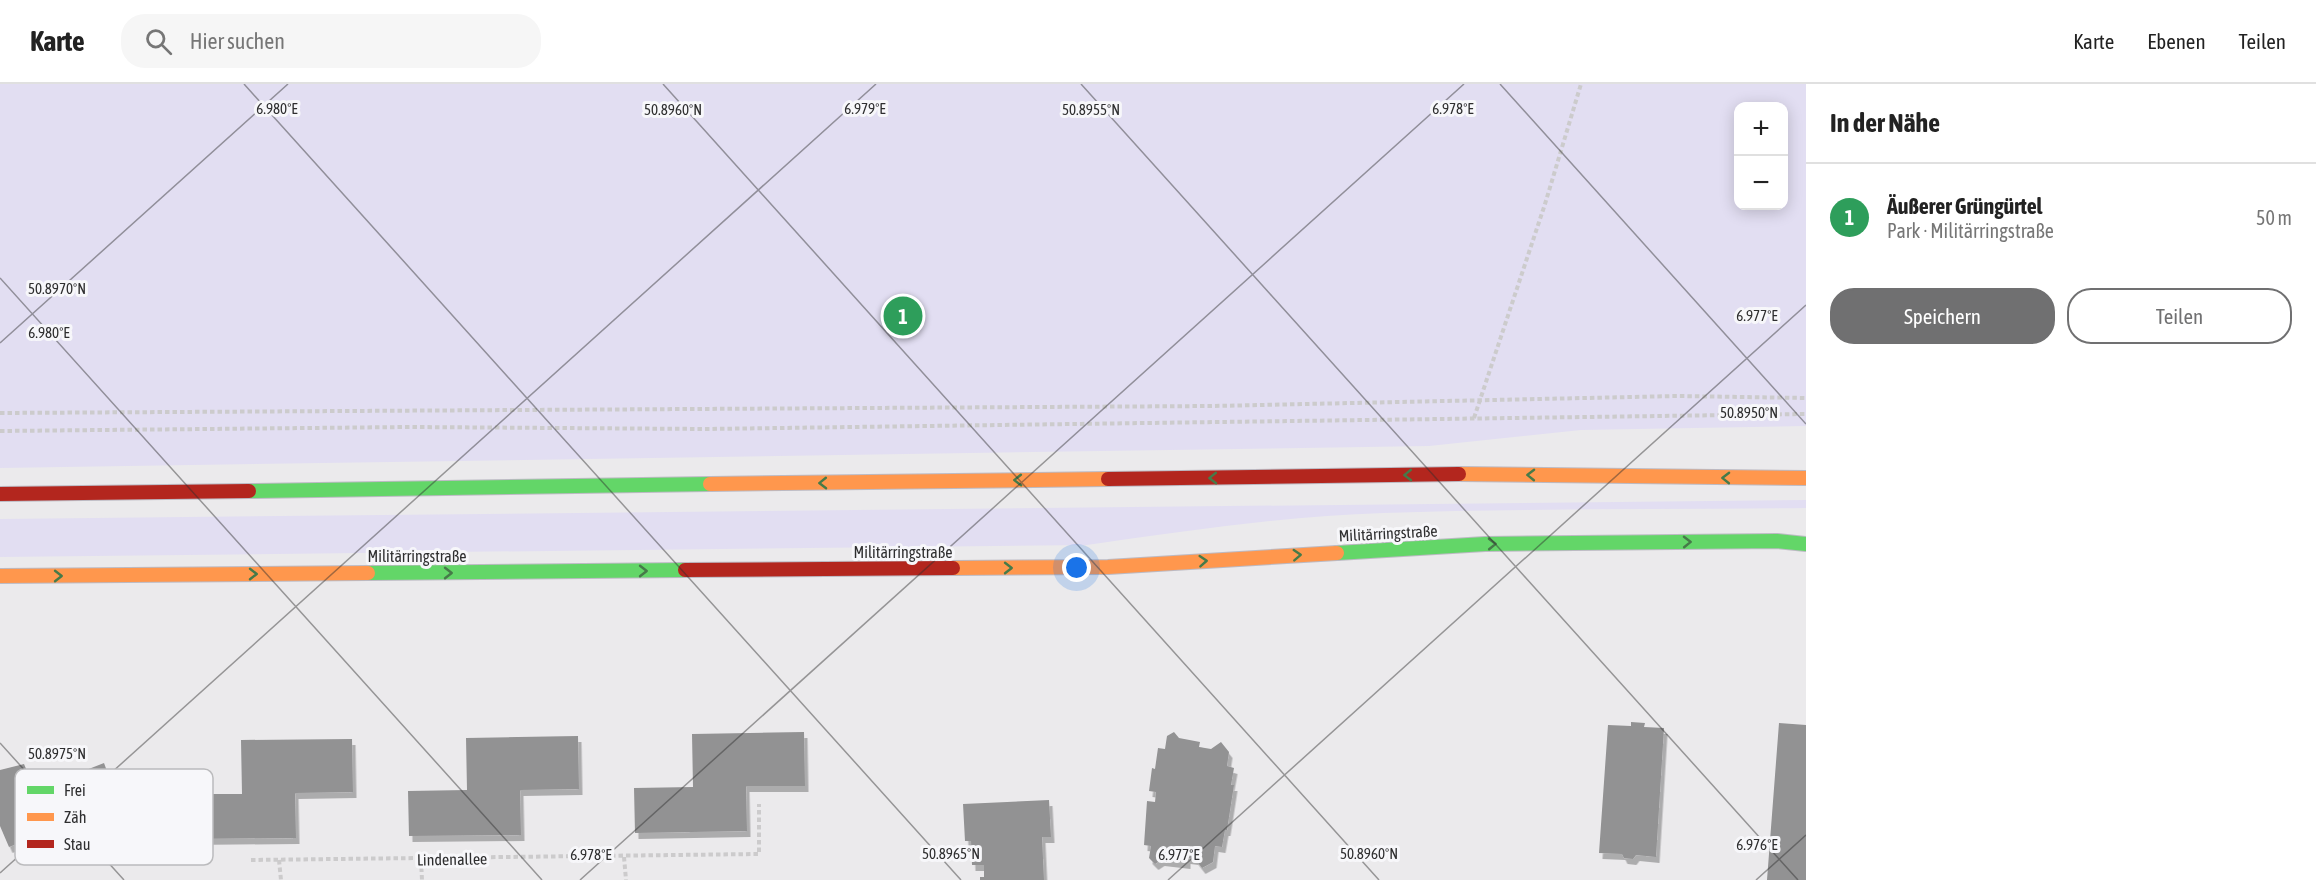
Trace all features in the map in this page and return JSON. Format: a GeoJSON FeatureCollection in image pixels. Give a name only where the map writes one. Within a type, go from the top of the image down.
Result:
{"type":"FeatureCollection","features":[{"type":"Feature","properties":{"kind":"main road"},"geometry":{"type":"LineString","coordinates":[[1785,478],[1806,468]]}},
{"type":"Feature","properties":{"kind":"main road"},"geometry":{"type":"LineString","coordinates":[[0,494],[1466,474],[1806,478]]}},
{"type":"Feature","properties":{"kind":"main road"},"geometry":{"type":"LineString","coordinates":[[1777,541],[1806,537]]}},
{"type":"Feature","properties":{"kind":"main road","name":"Militärringstraße"},"geometry":{"type":"LineString","coordinates":[[0,576],[1108,567],[1485,544],[1777,541],[1806,544]]}},
{"type":"Feature","properties":{"kind":"path"},"geometry":{"type":"LineString","coordinates":[[1474,418],[1545,204],[1581,84]]}},
{"type":"Feature","properties":{"kind":"path"},"geometry":{"type":"LineString","coordinates":[[0,413],[1214,406],[1678,396],[1806,398]]}},
{"type":"Feature","properties":{"kind":"path"},"geometry":{"type":"LineString","coordinates":[[0,431],[410,426],[718,429],[1806,414]]}},
{"type":"Feature","properties":{"kind":"path","name":"Lindenallee"},"geometry":{"type":"LineString","coordinates":[[251,861],[624,858],[759,854],[759,804]]}},
{"type":"Feature","properties":{"kind":"path"},"geometry":{"type":"LineString","coordinates":[[624,858],[626,880]]}},
{"type":"Feature","properties":{"kind":"path"},"geometry":{"type":"LineString","coordinates":[[279,860],[281,880]]}},
{"type":"Feature","properties":{"kind":"path"},"geometry":{"type":"LineString","coordinates":[[421,860],[422,880]]}},
{"type":"Feature","properties":{"kind":"shaded area"},"geometry":{"type":"Polygon","coordinates":[[[0,84],[1806,84],[1806,426],[1581,430],[1429,446],[0,468],[0,84]]]}},
{"type":"Feature","properties":{"kind":"shaded area"},"geometry":{"type":"Polygon","coordinates":[[[1806,500],[1806,508],[1490,510],[1310,517],[1087,545],[0,557],[0,519],[1806,500]]]}},
{"type":"Feature","properties":{"kind":"building"},"geometry":{"type":"Polygon","coordinates":[[[1631,722],[1645,723],[1644,727],[1664,728],[1656,857],[1636,855],[1633,859],[1624,858],[1622,854],[1599,853],[1608,725],[1631,726],[1631,722]]]}},
{"type":"Feature","properties":{"kind":"building"},"geometry":{"type":"Polygon","coordinates":[[[1779,723],[1806,725],[1806,880],[1767,880],[1779,723]]]}},
{"type":"Feature","properties":{"kind":"building"},"geometry":{"type":"Polygon","coordinates":[[[804,732],[805,786],[746,786],[747,831],[635,833],[634,788],[693,787],[692,734],[804,732]]]}},
{"type":"Feature","properties":{"kind":"building"},"geometry":{"type":"Polygon","coordinates":[[[1174,732],[1179,738],[1200,742],[1199,747],[1211,749],[1221,742],[1229,752],[1227,766],[1234,768],[1231,785],[1234,785],[1222,847],[1215,846],[1213,862],[1202,868],[1195,859],[1187,858],[1187,863],[1161,860],[1155,864],[1149,858],[1151,846],[1144,845],[1147,801],[1155,802],[1156,792],[1149,791],[1152,768],[1155,769],[1158,748],[1165,749],[1167,736],[1174,732]]]}},
{"type":"Feature","properties":{"kind":"building"},"geometry":{"type":"Polygon","coordinates":[[[578,736],[579,789],[520,790],[521,835],[409,836],[408,791],[467,790],[466,738],[578,736]]]}},
{"type":"Feature","properties":{"kind":"building"},"geometry":{"type":"Polygon","coordinates":[[[352,739],[353,792],[295,793],[296,838],[213,839],[213,794],[242,794],[241,740],[352,739]]]}},
{"type":"Feature","properties":{"kind":"building"},"geometry":{"type":"Polygon","coordinates":[[[104,763],[106,769],[89,769],[104,763]]]}},
{"type":"Feature","properties":{"kind":"building"},"geometry":{"type":"Polygon","coordinates":[[[24,764],[26,769],[15,769],[15,845],[9,847],[0,826],[0,770],[24,764]]]}},
{"type":"Feature","properties":{"kind":"building"},"geometry":{"type":"Polygon","coordinates":[[[1049,800],[1051,837],[1042,837],[1044,880],[980,880],[980,877],[984,877],[984,865],[972,865],[971,841],[965,841],[963,804],[1049,800]]]}},
{"type":"Feature","properties":{"kind":"traffic: fast"},"geometry":{"type":"LineString","coordinates":[[249,491],[710,484]]}},
{"type":"Feature","properties":{"kind":"traffic: fast"},"geometry":{"type":"LineString","coordinates":[[1337,553],[1485,544],[1777,541],[1806,544]]}},
{"type":"Feature","properties":{"kind":"traffic: fast"},"geometry":{"type":"LineString","coordinates":[[368,573],[685,570]]}},
{"type":"Feature","properties":{"kind":"traffic: slow"},"geometry":{"type":"LineString","coordinates":[[1459,474],[1806,478]]}},
{"type":"Feature","properties":{"kind":"traffic: slow"},"geometry":{"type":"LineString","coordinates":[[710,484],[1108,479]]}},
{"type":"Feature","properties":{"kind":"traffic: slow"},"geometry":{"type":"LineString","coordinates":[[953,568],[1108,567],[1337,553]]}},
{"type":"Feature","properties":{"kind":"traffic: slow"},"geometry":{"type":"LineString","coordinates":[[0,576],[368,573]]}},
{"type":"Feature","properties":{"kind":"traffic: jam"},"geometry":{"type":"LineString","coordinates":[[1108,479],[1459,474]]}},
{"type":"Feature","properties":{"kind":"traffic: jam"},"geometry":{"type":"LineString","coordinates":[[0,494],[249,491]]}},
{"type":"Feature","properties":{"kind":"traffic: jam"},"geometry":{"type":"LineString","coordinates":[[685,570],[953,568]]}},
{"type":"Feature","properties":{"kind":"place","name":"Äußerer Grüngürtel"},"geometry":{"type":"Point","coordinates":[903,316]}}]}
